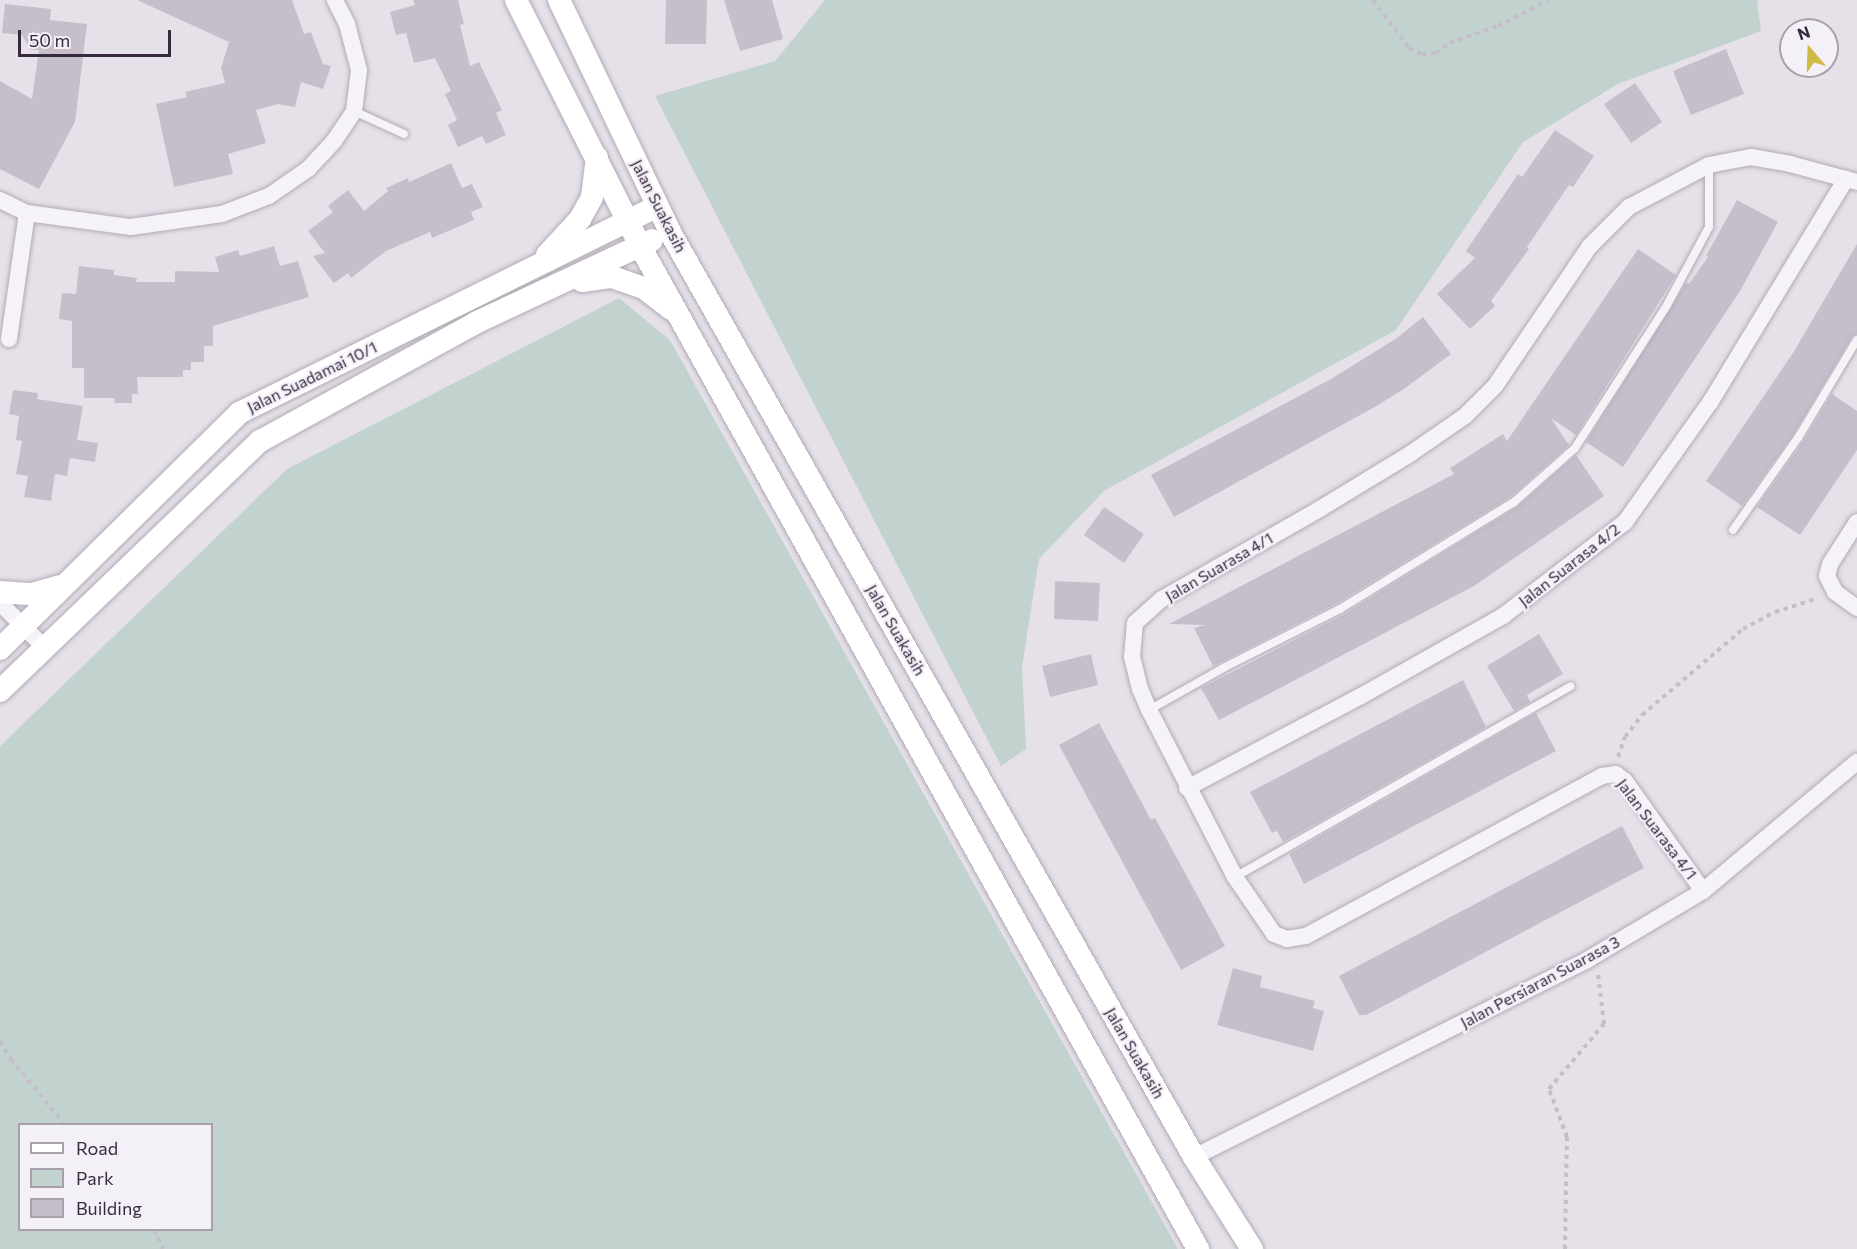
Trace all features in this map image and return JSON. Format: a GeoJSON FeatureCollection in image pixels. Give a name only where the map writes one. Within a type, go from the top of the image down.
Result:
{"type":"FeatureCollection","features":[{"type":"Feature","properties":{"kind":"main road","name":"Jalan Suakasih"},"geometry":{"type":"LineString","coordinates":[[516,0],[640,246],[677,314],[1198,1249]]}},
{"type":"Feature","properties":{"kind":"main road","name":"Jalan Suakasih"},"geometry":{"type":"LineString","coordinates":[[559,0],[670,232],[1194,1157],[1252,1249]]}},
{"type":"Feature","properties":{"kind":"main road"},"geometry":{"type":"LineString","coordinates":[[538,265],[579,219],[592,196],[597,157]]}},
{"type":"Feature","properties":{"kind":"main road","name":"Jalan Suadamai 10/1"},"geometry":{"type":"LineString","coordinates":[[0,649],[239,413],[658,206]]}},
{"type":"Feature","properties":{"kind":"main road","name":"Jalan Suadamai 10/1"},"geometry":{"type":"LineString","coordinates":[[0,691],[44,646],[260,441],[477,322],[670,232]]}},
{"type":"Feature","properties":{"kind":"main road"},"geometry":{"type":"LineString","coordinates":[[553,286],[612,277],[644,288],[677,314]]}},
{"type":"Feature","properties":{"kind":"main road"},"geometry":{"type":"LineString","coordinates":[[0,592],[33,594],[65,584]]}},
{"type":"Feature","properties":{"kind":"street"},"geometry":{"type":"LineString","coordinates":[[0,200],[27,213],[131,227],[222,214],[269,196],[308,169],[334,141],[354,111],[359,70],[347,24],[335,0]]}},
{"type":"Feature","properties":{"kind":"street","name":"Jalan Suarasa 4/1"},"geometry":{"type":"LineString","coordinates":[[1704,891],[1625,781],[1616,774],[1602,776],[1306,936],[1287,939],[1274,933],[1235,877],[1187,788],[1149,710],[1140,689],[1132,657],[1135,623],[1162,599],[1318,510],[1410,454],[1465,416],[1495,386],[1589,248],[1629,207],[1709,165],[1751,157],[1852,181]]}},
{"type":"Feature","properties":{"kind":"street","name":"Jalan Suarasa 4/2"},"geometry":{"type":"LineString","coordinates":[[1187,788],[1361,696],[1503,616],[1625,522],[1711,401],[1852,181]]}},
{"type":"Feature","properties":{"kind":"street"},"geometry":{"type":"LineString","coordinates":[[9,339],[27,213]]}},
{"type":"Feature","properties":{"kind":"street"},"geometry":{"type":"LineString","coordinates":[[1857,522],[1830,564],[1827,576],[1835,592],[1857,608]]}},
{"type":"Feature","properties":{"kind":"street"},"geometry":{"type":"LineString","coordinates":[[0,603],[44,646]]}},
{"type":"Feature","properties":{"kind":"street","name":"Jalan Persiaran Suarasa 3"},"geometry":{"type":"LineString","coordinates":[[1194,1157],[1587,960],[1704,891],[1857,762]]}},
{"type":"Feature","properties":{"kind":"lane"},"geometry":{"type":"LineString","coordinates":[[354,111],[404,134]]}},
{"type":"Feature","properties":{"kind":"lane"},"geometry":{"type":"LineString","coordinates":[[1149,710],[1359,597],[1514,502],[1575,448],[1667,305],[1709,227],[1709,165]]}},
{"type":"Feature","properties":{"kind":"lane"},"geometry":{"type":"LineString","coordinates":[[1733,530],[1798,438],[1857,340]]}},
{"type":"Feature","properties":{"kind":"lane"},"geometry":{"type":"LineString","coordinates":[[1235,877],[1571,686]]}},
{"type":"Feature","properties":{"kind":"path"},"geometry":{"type":"LineString","coordinates":[[1373,0],[1409,48],[1422,54],[1436,53],[1450,43],[1498,26],[1548,0]]}},
{"type":"Feature","properties":{"kind":"path"},"geometry":{"type":"LineString","coordinates":[[1616,774],[1617,760],[1625,737],[1642,715],[1743,629],[1775,612],[1835,592]]}},
{"type":"Feature","properties":{"kind":"path"},"geometry":{"type":"LineString","coordinates":[[1565,1249],[1567,1137],[1549,1089],[1604,1024],[1600,976],[1587,960]]}},
{"type":"Feature","properties":{"kind":"path"},"geometry":{"type":"LineString","coordinates":[[0,1041],[11,1059],[62,1123]]}},
{"type":"Feature","properties":{"kind":"path"},"geometry":{"type":"LineString","coordinates":[[154,1231],[163,1249]]}},
{"type":"Feature","properties":{"kind":"green space"},"geometry":{"type":"Polygon","coordinates":[[[825,0],[1757,0],[1761,31],[1618,84],[1523,142],[1396,330],[1104,491],[1039,559],[1022,667],[1026,749],[1001,766],[655,96],[775,61],[825,0]]]}},
{"type":"Feature","properties":{"kind":"green space"},"geometry":{"type":"Polygon","coordinates":[[[619,298],[670,340],[1178,1249],[0,1249],[0,746],[287,469],[619,298]]]}},
{"type":"Feature","properties":{"kind":"building"},"geometry":{"type":"Polygon","coordinates":[[[137,0],[292,0],[304,34],[311,32],[323,64],[331,66],[323,89],[301,82],[295,107],[278,104],[256,110],[266,143],[228,154],[233,174],[174,187],[156,104],[187,97],[185,92],[225,83],[221,68],[229,42],[137,0]]]}},
{"type":"Feature","properties":{"kind":"building"},"geometry":{"type":"Polygon","coordinates":[[[413,0],[458,0],[464,24],[460,25],[470,66],[479,62],[502,110],[496,113],[506,135],[486,144],[482,136],[458,147],[448,125],[457,120],[445,94],[451,91],[435,58],[414,63],[406,33],[396,35],[390,12],[415,5],[413,0]]]}},
{"type":"Feature","properties":{"kind":"building"},"geometry":{"type":"Polygon","coordinates":[[[666,0],[707,0],[706,44],[665,44],[666,0]]]}},
{"type":"Feature","properties":{"kind":"building"},"geometry":{"type":"Polygon","coordinates":[[[724,0],[772,0],[783,39],[740,51],[724,0]]]}},
{"type":"Feature","properties":{"kind":"building"},"geometry":{"type":"Polygon","coordinates":[[[5,4],[51,9],[50,20],[87,24],[75,122],[39,189],[0,169],[0,81],[32,99],[39,50],[31,50],[22,35],[2,33],[5,4]]]}},
{"type":"Feature","properties":{"kind":"building"},"geometry":{"type":"Polygon","coordinates":[[[1726,49],[1744,94],[1691,115],[1673,71],[1726,49]]]}},
{"type":"Feature","properties":{"kind":"building"},"geometry":{"type":"Polygon","coordinates":[[[1635,83],[1662,122],[1631,143],[1604,104],[1635,83]]]}},
{"type":"Feature","properties":{"kind":"building"},"geometry":{"type":"Polygon","coordinates":[[[1555,130],[1594,156],[1573,187],[1569,185],[1527,247],[1529,249],[1491,301],[1495,306],[1470,329],[1437,294],[1475,258],[1466,251],[1518,174],[1522,177],[1555,130]]]}},
{"type":"Feature","properties":{"kind":"building"},"geometry":{"type":"Polygon","coordinates":[[[451,163],[462,188],[472,184],[483,207],[471,212],[474,220],[432,238],[430,232],[386,251],[351,278],[348,273],[334,283],[313,256],[325,253],[308,231],[333,212],[328,206],[348,190],[364,211],[388,191],[386,188],[408,178],[409,182],[451,163]]]}},
{"type":"Feature","properties":{"kind":"building"},"geometry":{"type":"Polygon","coordinates":[[[1737,200],[1778,222],[1740,291],[1623,467],[1586,442],[1686,283],[1689,284],[1708,257],[1706,256],[1737,200]]]}},
{"type":"Feature","properties":{"kind":"building"},"geometry":{"type":"Polygon","coordinates":[[[1857,244],[1857,334],[1852,337],[1793,435],[1742,506],[1706,481],[1793,353],[1857,244]]]}},
{"type":"Feature","properties":{"kind":"building"},"geometry":{"type":"Polygon","coordinates":[[[274,246],[280,266],[298,261],[309,297],[213,326],[213,346],[204,346],[204,362],[191,362],[191,370],[183,370],[183,377],[137,377],[138,394],[132,394],[132,403],[115,403],[114,398],[84,398],[84,368],[72,368],[72,321],[59,319],[62,293],[76,294],[79,266],[114,270],[114,275],[137,278],[136,282],[175,282],[175,271],[219,272],[215,257],[238,250],[240,256],[274,246]]]}},
{"type":"Feature","properties":{"kind":"building"},"geometry":{"type":"Polygon","coordinates":[[[1638,249],[1676,275],[1576,435],[1551,418],[1569,445],[1510,497],[1337,603],[1213,666],[1194,628],[1205,625],[1169,624],[1454,474],[1450,468],[1503,434],[1507,441],[1638,249]]]}},
{"type":"Feature","properties":{"kind":"building"},"geometry":{"type":"Polygon","coordinates":[[[1423,317],[1451,354],[1404,389],[1373,408],[1174,517],[1151,475],[1331,379],[1397,338],[1423,317]]]}},
{"type":"Feature","properties":{"kind":"building"},"geometry":{"type":"Polygon","coordinates":[[[13,390],[38,393],[37,399],[83,406],[77,440],[98,443],[95,462],[70,458],[67,476],[55,474],[51,501],[24,497],[28,476],[16,474],[22,441],[16,440],[19,416],[9,414],[13,390]]]}},
{"type":"Feature","properties":{"kind":"building"},"geometry":{"type":"Polygon","coordinates":[[[1832,394],[1857,411],[1857,450],[1800,535],[1757,507],[1803,442],[1832,394]]]}},
{"type":"Feature","properties":{"kind":"building"},"geometry":{"type":"Polygon","coordinates":[[[1576,455],[1604,496],[1474,586],[1219,720],[1201,688],[1343,615],[1517,507],[1576,455]]]}},
{"type":"Feature","properties":{"kind":"building"},"geometry":{"type":"Polygon","coordinates":[[[1104,507],[1144,534],[1124,563],[1084,535],[1104,507]]]}},
{"type":"Feature","properties":{"kind":"building"},"geometry":{"type":"Polygon","coordinates":[[[1055,581],[1100,583],[1098,621],[1054,619],[1055,581]]]}},
{"type":"Feature","properties":{"kind":"building"},"geometry":{"type":"Polygon","coordinates":[[[1539,634],[1563,674],[1527,695],[1530,702],[1514,711],[1487,666],[1539,634]]]}},
{"type":"Feature","properties":{"kind":"building"},"geometry":{"type":"Polygon","coordinates":[[[1091,654],[1098,685],[1050,697],[1042,666],[1091,654]]]}},
{"type":"Feature","properties":{"kind":"building"},"geometry":{"type":"Polygon","coordinates":[[[1463,680],[1486,727],[1283,842],[1277,831],[1272,833],[1250,792],[1463,680]]]}},
{"type":"Feature","properties":{"kind":"building"},"geometry":{"type":"Polygon","coordinates":[[[1536,713],[1556,751],[1304,884],[1289,854],[1536,713]]]}},
{"type":"Feature","properties":{"kind":"building"},"geometry":{"type":"Polygon","coordinates":[[[1099,723],[1151,820],[1155,818],[1225,946],[1181,970],[1059,745],[1099,723]]]}},
{"type":"Feature","properties":{"kind":"building"},"geometry":{"type":"Polygon","coordinates":[[[1622,826],[1644,868],[1366,1015],[1359,1015],[1339,976],[1622,826]]]}},
{"type":"Feature","properties":{"kind":"building"},"geometry":{"type":"Polygon","coordinates":[[[1233,968],[1262,976],[1260,987],[1315,1001],[1313,1008],[1324,1011],[1313,1051],[1217,1025],[1233,968]]]}}]}
